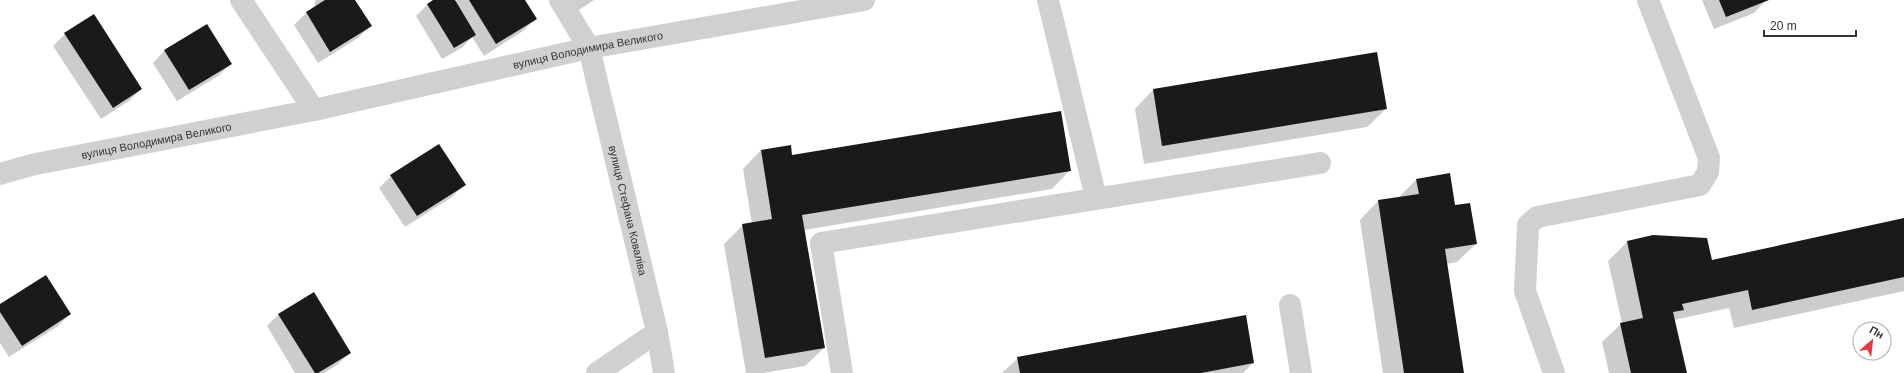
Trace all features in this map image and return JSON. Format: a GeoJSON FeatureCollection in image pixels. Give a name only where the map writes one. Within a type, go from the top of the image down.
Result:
{"type":"FeatureCollection","features":[{"type":"Feature","properties":{"kind":"street"},"geometry":{"type":"LineString","coordinates":[[242,0],[314,110]]}},
{"type":"Feature","properties":{"kind":"street","name":"вулиця Стефана Коваліва"},"geometry":{"type":"LineString","coordinates":[[560,0],[589,48],[657,332],[664,373]]}},
{"type":"Feature","properties":{"kind":"street","name":"вулиця Володимира Великого"},"geometry":{"type":"LineString","coordinates":[[0,174],[31,165],[314,110],[589,48],[791,6],[864,0]]}},
{"type":"Feature","properties":{"kind":"street"},"geometry":{"type":"LineString","coordinates":[[1048,0],[1096,198]]}},
{"type":"Feature","properties":{"kind":"street"},"geometry":{"type":"LineString","coordinates":[[1554,373],[1526,291],[1528,225],[1537,217],[1700,185],[1708,172],[1709,158],[1648,0]]}},
{"type":"Feature","properties":{"kind":"street"},"geometry":{"type":"LineString","coordinates":[[842,373],[821,243],[1320,163]]}},
{"type":"Feature","properties":{"kind":"street"},"geometry":{"type":"LineString","coordinates":[[1290,305],[1301,373]]}},
{"type":"Feature","properties":{"kind":"street"},"geometry":{"type":"LineString","coordinates":[[597,373],[657,332]]}},
{"type":"Feature","properties":{"kind":"building"},"geometry":{"type":"Polygon","coordinates":[[[325,0],[355,0],[372,26],[330,52],[306,12],[325,0]]]}},
{"type":"Feature","properties":{"kind":"building"},"geometry":{"type":"Polygon","coordinates":[[[433,0],[455,0],[476,35],[454,48],[427,4],[433,0]]]}},
{"type":"Feature","properties":{"kind":"building"},"geometry":{"type":"Polygon","coordinates":[[[469,0],[525,0],[537,19],[496,44],[469,0]]]}},
{"type":"Feature","properties":{"kind":"building"},"geometry":{"type":"Polygon","coordinates":[[[1719,0],[1769,0],[1726,17],[1719,0]]]}},
{"type":"Feature","properties":{"kind":"building"},"geometry":{"type":"Polygon","coordinates":[[[94,14],[142,89],[113,108],[64,33],[94,14]]]}},
{"type":"Feature","properties":{"kind":"building"},"geometry":{"type":"Polygon","coordinates":[[[207,24],[232,64],[189,90],[164,50],[207,24]]]}},
{"type":"Feature","properties":{"kind":"building"},"geometry":{"type":"Polygon","coordinates":[[[1377,52],[1387,109],[1162,146],[1153,89],[1377,52]]]}},
{"type":"Feature","properties":{"kind":"building"},"geometry":{"type":"Polygon","coordinates":[[[1061,111],[1071,171],[802,215],[825,348],[765,358],[742,224],[772,219],[761,150],[791,145],[792,155],[1061,111]]]}},
{"type":"Feature","properties":{"kind":"building"},"geometry":{"type":"Polygon","coordinates":[[[439,144],[466,185],[417,216],[390,175],[439,144]]]}},
{"type":"Feature","properties":{"kind":"building"},"geometry":{"type":"Polygon","coordinates":[[[1450,173],[1455,205],[1470,203],[1477,244],[1445,249],[1464,373],[1404,373],[1378,200],[1419,194],[1416,179],[1450,173]]]}},
{"type":"Feature","properties":{"kind":"building"},"geometry":{"type":"Polygon","coordinates":[[[1904,218],[1904,277],[1752,310],[1748,290],[1682,304],[1684,310],[1673,312],[1687,373],[1631,373],[1620,323],[1643,318],[1627,241],[1653,235],[1707,238],[1712,260],[1904,218]]]}},
{"type":"Feature","properties":{"kind":"building"},"geometry":{"type":"Polygon","coordinates":[[[46,275],[71,314],[22,346],[0,312],[0,304],[46,275]]]}},
{"type":"Feature","properties":{"kind":"building"},"geometry":{"type":"Polygon","coordinates":[[[314,292],[351,353],[318,373],[315,373],[278,314],[314,292]]]}},
{"type":"Feature","properties":{"kind":"building"},"geometry":{"type":"Polygon","coordinates":[[[1246,315],[1254,363],[1201,373],[1020,373],[1017,357],[1246,315]]]}}]}
